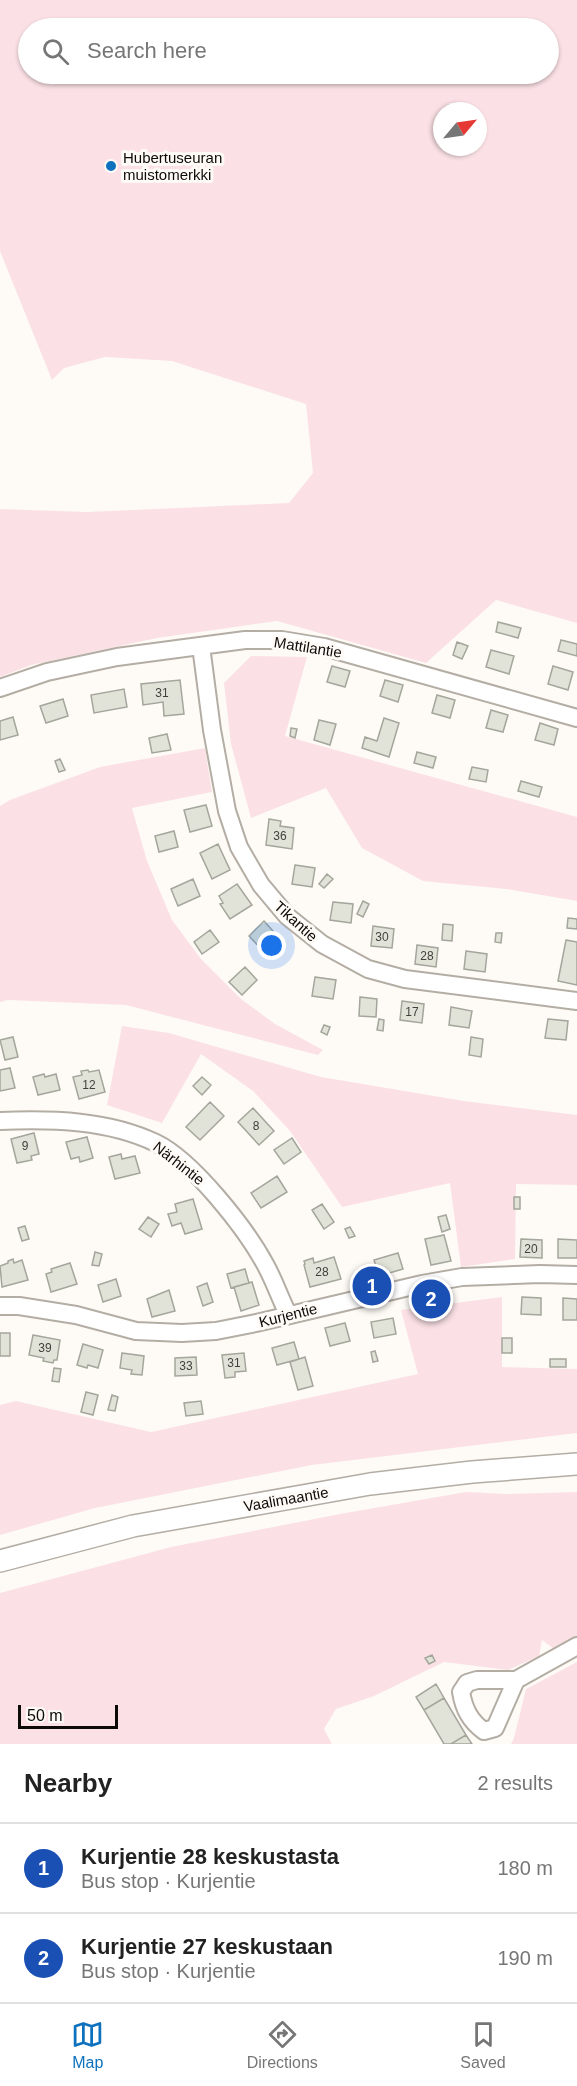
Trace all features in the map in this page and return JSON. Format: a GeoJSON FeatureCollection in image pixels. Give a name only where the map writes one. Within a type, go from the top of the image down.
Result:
{"type":"FeatureCollection","features":[{"type":"Feature","properties":{"kind":"main road","name":"Vaalimaantie"},"geometry":{"type":"LineString","coordinates":[[0,1561],[133,1526],[370,1484],[472,1472],[577,1464]]}},
{"type":"Feature","properties":{"kind":"street","name":"Mattilantie"},"geometry":{"type":"LineString","coordinates":[[0,688],[47,672],[117,657],[245,640],[282,640],[324,647],[577,718]]}},
{"type":"Feature","properties":{"kind":"street","name":"Tikantie"},"geometry":{"type":"LineString","coordinates":[[201,646],[212,729],[227,811],[240,847],[261,885],[287,916],[322,944],[368,969],[405,979],[577,1001]]}},
{"type":"Feature","properties":{"kind":"street","name":"Närhintie"},"geometry":{"type":"LineString","coordinates":[[0,1121],[40,1119],[89,1123],[130,1132],[159,1144],[208,1186],[242,1228],[266,1264],[288,1314]]}},
{"type":"Feature","properties":{"kind":"street","name":"Kurjentie"},"geometry":{"type":"LineString","coordinates":[[0,1306],[19,1306],[76,1315],[136,1331],[182,1333],[216,1331],[256,1323],[422,1284],[462,1277],[577,1275]]}},
{"type":"Feature","properties":{"kind":"street"},"geometry":{"type":"LineString","coordinates":[[516,1680],[577,1646]]}},
{"type":"Feature","properties":{"kind":"shaded area"},"geometry":{"type":"Polygon","coordinates":[[[0,0],[577,0],[577,623],[496,600],[426,663],[277,621],[157,638],[31,665],[0,677],[0,509],[87,512],[289,503],[313,473],[306,404],[172,361],[105,357],[64,368],[52,380],[0,251],[0,0]]]}},
{"type":"Feature","properties":{"kind":"shaded area"},"geometry":{"type":"Polygon","coordinates":[[[251,656],[307,657],[285,736],[577,817],[577,901],[506,889],[423,881],[362,848],[326,788],[251,818],[231,744],[224,683],[251,656]]]}},
{"type":"Feature","properties":{"kind":"shaded area"},"geometry":{"type":"Polygon","coordinates":[[[205,748],[212,792],[132,808],[147,861],[172,920],[201,959],[241,999],[275,1024],[323,1050],[318,1055],[126,1005],[8,1000],[0,1002],[0,806],[10,800],[100,767],[205,748]]]}},
{"type":"Feature","properties":{"kind":"shaded area"},"geometry":{"type":"Polygon","coordinates":[[[122,1026],[169,1033],[321,1077],[464,1101],[577,1115],[577,1185],[516,1184],[515,1259],[461,1267],[450,1183],[342,1207],[290,1131],[253,1091],[201,1054],[162,1123],[107,1105],[122,1026]]]}},
{"type":"Feature","properties":{"kind":"shaded area"},"geometry":{"type":"Polygon","coordinates":[[[502,1297],[502,1367],[577,1369],[577,1433],[312,1465],[95,1508],[0,1535],[0,1405],[16,1401],[151,1432],[418,1374],[401,1310],[502,1297]]]}},
{"type":"Feature","properties":{"kind":"shaded area"},"geometry":{"type":"Polygon","coordinates":[[[466,1492],[507,1494],[577,1492],[577,1639],[554,1649],[542,1640],[539,1656],[508,1670],[444,1662],[374,1696],[336,1709],[324,1729],[332,1744],[0,1744],[0,1593],[171,1547],[466,1492]]]}},
{"type":"Feature","properties":{"kind":"shaded area"},"geometry":{"type":"Polygon","coordinates":[[[577,1662],[577,1744],[511,1744],[526,1689],[577,1662]]]}},
{"type":"Feature","properties":{"kind":"building"},"geometry":{"type":"Polygon","coordinates":[[[498,622],[521,628],[518,638],[496,632],[498,622]]]}},
{"type":"Feature","properties":{"kind":"building"},"geometry":{"type":"Polygon","coordinates":[[[561,640],[577,644],[577,656],[558,651],[561,640]]]}},
{"type":"Feature","properties":{"kind":"building"},"geometry":{"type":"Polygon","coordinates":[[[457,642],[468,646],[462,659],[453,655],[457,642]]]}},
{"type":"Feature","properties":{"kind":"building"},"geometry":{"type":"Polygon","coordinates":[[[491,650],[514,656],[509,674],[486,667],[491,650]]]}},
{"type":"Feature","properties":{"kind":"building"},"geometry":{"type":"Polygon","coordinates":[[[332,666],[350,671],[345,687],[327,682],[332,666]]]}},
{"type":"Feature","properties":{"kind":"building"},"geometry":{"type":"Polygon","coordinates":[[[553,666],[573,672],[568,690],[548,684],[553,666]]]}},
{"type":"Feature","properties":{"kind":"building"},"geometry":{"type":"Polygon","coordinates":[[[180,680],[184,714],[164,716],[163,702],[143,705],[141,684],[180,680]]]}},
{"type":"Feature","properties":{"kind":"building"},"geometry":{"type":"Polygon","coordinates":[[[385,680],[403,685],[398,702],[380,696],[385,680]]]}},
{"type":"Feature","properties":{"kind":"building"},"geometry":{"type":"Polygon","coordinates":[[[124,689],[127,707],[94,713],[91,695],[124,689]]]}},
{"type":"Feature","properties":{"kind":"building"},"geometry":{"type":"Polygon","coordinates":[[[437,695],[455,700],[450,718],[432,713],[437,695]]]}},
{"type":"Feature","properties":{"kind":"building"},"geometry":{"type":"Polygon","coordinates":[[[63,699],[68,716],[46,723],[40,706],[63,699]]]}},
{"type":"Feature","properties":{"kind":"building"},"geometry":{"type":"Polygon","coordinates":[[[491,710],[508,715],[503,732],[486,728],[491,710]]]}},
{"type":"Feature","properties":{"kind":"building"},"geometry":{"type":"Polygon","coordinates":[[[13,717],[18,735],[0,740],[0,721],[13,717]]]}},
{"type":"Feature","properties":{"kind":"building"},"geometry":{"type":"Polygon","coordinates":[[[384,718],[399,723],[389,757],[362,748],[365,737],[377,741],[384,718]]]}},
{"type":"Feature","properties":{"kind":"building"},"geometry":{"type":"Polygon","coordinates":[[[319,720],[336,724],[330,745],[314,740],[319,720]]]}},
{"type":"Feature","properties":{"kind":"building"},"geometry":{"type":"Polygon","coordinates":[[[540,723],[558,729],[554,745],[535,740],[540,723]]]}},
{"type":"Feature","properties":{"kind":"building"},"geometry":{"type":"Polygon","coordinates":[[[291,728],[297,729],[295,738],[290,736],[291,728]]]}},
{"type":"Feature","properties":{"kind":"building"},"geometry":{"type":"Polygon","coordinates":[[[167,734],[171,750],[152,753],[149,738],[167,734]]]}},
{"type":"Feature","properties":{"kind":"building"},"geometry":{"type":"Polygon","coordinates":[[[417,752],[436,757],[433,768],[414,763],[417,752]]]}},
{"type":"Feature","properties":{"kind":"building"},"geometry":{"type":"Polygon","coordinates":[[[60,759],[65,770],[59,772],[55,761],[60,759]]]}},
{"type":"Feature","properties":{"kind":"building"},"geometry":{"type":"Polygon","coordinates":[[[472,767],[488,770],[486,782],[469,779],[472,767]]]}},
{"type":"Feature","properties":{"kind":"building"},"geometry":{"type":"Polygon","coordinates":[[[521,781],[542,787],[539,797],[518,791],[521,781]]]}},
{"type":"Feature","properties":{"kind":"building"},"geometry":{"type":"Polygon","coordinates":[[[206,805],[212,826],[190,832],[184,810],[206,805]]]}},
{"type":"Feature","properties":{"kind":"building"},"geometry":{"type":"Polygon","coordinates":[[[269,819],[281,821],[280,826],[294,828],[292,849],[266,845],[269,819]]]}},
{"type":"Feature","properties":{"kind":"building"},"geometry":{"type":"Polygon","coordinates":[[[174,831],[178,847],[159,852],[155,836],[174,831]]]}},
{"type":"Feature","properties":{"kind":"building"},"geometry":{"type":"Polygon","coordinates":[[[218,844],[230,870],[212,879],[200,853],[218,844]]]}},
{"type":"Feature","properties":{"kind":"building"},"geometry":{"type":"Polygon","coordinates":[[[295,865],[315,868],[312,887],[292,884],[295,865]]]}},
{"type":"Feature","properties":{"kind":"building"},"geometry":{"type":"Polygon","coordinates":[[[327,874],[333,879],[324,888],[319,884],[327,874]]]}},
{"type":"Feature","properties":{"kind":"building"},"geometry":{"type":"Polygon","coordinates":[[[193,879],[200,896],[178,906],[171,889],[193,879]]]}},
{"type":"Feature","properties":{"kind":"building"},"geometry":{"type":"Polygon","coordinates":[[[237,884],[252,905],[230,919],[220,904],[223,903],[219,896],[237,884]]]}},
{"type":"Feature","properties":{"kind":"building"},"geometry":{"type":"Polygon","coordinates":[[[363,901],[369,904],[363,917],[357,914],[363,901]]]}},
{"type":"Feature","properties":{"kind":"building"},"geometry":{"type":"Polygon","coordinates":[[[333,902],[353,904],[351,923],[330,920],[333,902]]]}},
{"type":"Feature","properties":{"kind":"building"},"geometry":{"type":"Polygon","coordinates":[[[568,918],[577,919],[577,929],[567,928],[568,918]]]}},
{"type":"Feature","properties":{"kind":"building"},"geometry":{"type":"Polygon","coordinates":[[[264,921],[281,940],[266,954],[249,936],[264,921]]]}},
{"type":"Feature","properties":{"kind":"building"},"geometry":{"type":"Polygon","coordinates":[[[443,924],[453,925],[452,941],[442,940],[443,924]]]}},
{"type":"Feature","properties":{"kind":"building"},"geometry":{"type":"Polygon","coordinates":[[[373,926],[394,929],[392,948],[371,946],[373,926]]]}},
{"type":"Feature","properties":{"kind":"building"},"geometry":{"type":"Polygon","coordinates":[[[210,930],[219,942],[202,954],[194,942],[210,930]]]}},
{"type":"Feature","properties":{"kind":"building"},"geometry":{"type":"Polygon","coordinates":[[[496,933],[502,933],[501,943],[495,942],[496,933]]]}},
{"type":"Feature","properties":{"kind":"building"},"geometry":{"type":"Polygon","coordinates":[[[566,940],[577,942],[577,985],[558,981],[566,940]]]}},
{"type":"Feature","properties":{"kind":"building"},"geometry":{"type":"Polygon","coordinates":[[[417,945],[438,948],[436,967],[415,964],[417,945]]]}},
{"type":"Feature","properties":{"kind":"building"},"geometry":{"type":"Polygon","coordinates":[[[466,951],[487,954],[485,972],[464,969],[466,951]]]}},
{"type":"Feature","properties":{"kind":"building"},"geometry":{"type":"Polygon","coordinates":[[[245,967],[257,980],[242,995],[229,982],[245,967]]]}},
{"type":"Feature","properties":{"kind":"building"},"geometry":{"type":"Polygon","coordinates":[[[315,977],[336,980],[333,999],[312,996],[315,977]]]}},
{"type":"Feature","properties":{"kind":"building"},"geometry":{"type":"Polygon","coordinates":[[[360,997],[377,999],[376,1017],[359,1016],[360,997]]]}},
{"type":"Feature","properties":{"kind":"building"},"geometry":{"type":"Polygon","coordinates":[[[402,1001],[424,1004],[422,1023],[400,1020],[402,1001]]]}},
{"type":"Feature","properties":{"kind":"building"},"geometry":{"type":"Polygon","coordinates":[[[451,1007],[472,1011],[469,1028],[449,1025],[451,1007]]]}},
{"type":"Feature","properties":{"kind":"building"},"geometry":{"type":"Polygon","coordinates":[[[379,1019],[384,1020],[383,1031],[377,1030],[379,1019]]]}},
{"type":"Feature","properties":{"kind":"building"},"geometry":{"type":"Polygon","coordinates":[[[548,1019],[568,1021],[566,1040],[545,1038],[548,1019]]]}},
{"type":"Feature","properties":{"kind":"building"},"geometry":{"type":"Polygon","coordinates":[[[324,1025],[330,1027],[327,1035],[321,1032],[324,1025]]]}},
{"type":"Feature","properties":{"kind":"building"},"geometry":{"type":"Polygon","coordinates":[[[13,1037],[18,1057],[5,1060],[0,1040],[13,1037]]]}},
{"type":"Feature","properties":{"kind":"building"},"geometry":{"type":"Polygon","coordinates":[[[471,1037],[483,1039],[481,1057],[469,1055],[471,1037]]]}},
{"type":"Feature","properties":{"kind":"building"},"geometry":{"type":"Polygon","coordinates":[[[10,1068],[15,1088],[0,1091],[0,1070],[10,1068]]]}},
{"type":"Feature","properties":{"kind":"building"},"geometry":{"type":"Polygon","coordinates":[[[88,1070],[89,1072],[99,1070],[105,1092],[79,1099],[73,1077],[82,1075],[81,1071],[88,1070]]]}},
{"type":"Feature","properties":{"kind":"building"},"geometry":{"type":"Polygon","coordinates":[[[44,1074],[45,1077],[56,1074],[60,1090],[38,1095],[33,1077],[44,1074]]]}},
{"type":"Feature","properties":{"kind":"building"},"geometry":{"type":"Polygon","coordinates":[[[202,1077],[211,1085],[202,1095],[193,1086],[202,1077]]]}},
{"type":"Feature","properties":{"kind":"building"},"geometry":{"type":"Polygon","coordinates":[[[210,1102],[224,1116],[200,1140],[186,1127],[210,1102]]]}},
{"type":"Feature","properties":{"kind":"building"},"geometry":{"type":"Polygon","coordinates":[[[253,1108],[274,1131],[259,1145],[238,1122],[253,1108]]]}},
{"type":"Feature","properties":{"kind":"building"},"geometry":{"type":"Polygon","coordinates":[[[34,1133],[39,1154],[31,1156],[32,1160],[17,1163],[11,1139],[34,1133]]]}},
{"type":"Feature","properties":{"kind":"building"},"geometry":{"type":"Polygon","coordinates":[[[87,1137],[93,1158],[80,1162],[79,1157],[71,1159],[66,1142],[87,1137]]]}},
{"type":"Feature","properties":{"kind":"building"},"geometry":{"type":"Polygon","coordinates":[[[292,1138],[301,1152],[284,1164],[274,1150],[292,1138]]]}},
{"type":"Feature","properties":{"kind":"building"},"geometry":{"type":"Polygon","coordinates":[[[121,1154],[122,1159],[135,1156],[140,1173],[115,1179],[109,1157],[121,1154]]]}},
{"type":"Feature","properties":{"kind":"building"},"geometry":{"type":"Polygon","coordinates":[[[277,1176],[287,1192],[261,1208],[251,1193],[277,1176]]]}},
{"type":"Feature","properties":{"kind":"building"},"geometry":{"type":"Polygon","coordinates":[[[514,1197],[520,1197],[520,1209],[514,1209],[514,1197]]]}},
{"type":"Feature","properties":{"kind":"building"},"geometry":{"type":"Polygon","coordinates":[[[193,1199],[202,1229],[185,1234],[181,1223],[172,1226],[168,1214],[177,1212],[175,1204],[193,1199]]]}},
{"type":"Feature","properties":{"kind":"building"},"geometry":{"type":"Polygon","coordinates":[[[322,1204],[334,1222],[324,1229],[312,1210],[322,1204]]]}},
{"type":"Feature","properties":{"kind":"building"},"geometry":{"type":"Polygon","coordinates":[[[446,1215],[450,1229],[442,1232],[438,1217],[446,1215]]]}},
{"type":"Feature","properties":{"kind":"building"},"geometry":{"type":"Polygon","coordinates":[[[148,1217],[159,1224],[151,1237],[139,1229],[148,1217]]]}},
{"type":"Feature","properties":{"kind":"building"},"geometry":{"type":"Polygon","coordinates":[[[25,1226],[29,1239],[22,1241],[18,1228],[25,1226]]]}},
{"type":"Feature","properties":{"kind":"building"},"geometry":{"type":"Polygon","coordinates":[[[350,1227],[355,1236],[349,1238],[345,1229],[350,1227]]]}},
{"type":"Feature","properties":{"kind":"building"},"geometry":{"type":"Polygon","coordinates":[[[444,1235],[451,1261],[431,1265],[425,1239],[444,1235]]]}},
{"type":"Feature","properties":{"kind":"building"},"geometry":{"type":"Polygon","coordinates":[[[521,1239],[542,1240],[542,1258],[520,1257],[521,1239]]]}},
{"type":"Feature","properties":{"kind":"building"},"geometry":{"type":"Polygon","coordinates":[[[558,1239],[577,1240],[577,1258],[558,1258],[558,1239]]]}},
{"type":"Feature","properties":{"kind":"building"},"geometry":{"type":"Polygon","coordinates":[[[95,1252],[102,1254],[99,1266],[92,1265],[95,1252]]]}},
{"type":"Feature","properties":{"kind":"building"},"geometry":{"type":"Polygon","coordinates":[[[398,1253],[403,1269],[379,1276],[374,1260],[398,1253]]]}},
{"type":"Feature","properties":{"kind":"building"},"geometry":{"type":"Polygon","coordinates":[[[334,1257],[341,1279],[310,1287],[304,1261],[313,1258],[314,1263],[334,1257]]]}},
{"type":"Feature","properties":{"kind":"building"},"geometry":{"type":"Polygon","coordinates":[[[13,1259],[14,1263],[22,1260],[28,1280],[2,1287],[0,1266],[13,1259]]]}},
{"type":"Feature","properties":{"kind":"building"},"geometry":{"type":"Polygon","coordinates":[[[70,1263],[77,1284],[51,1292],[46,1274],[52,1272],[51,1269],[70,1263]]]}},
{"type":"Feature","properties":{"kind":"building"},"geometry":{"type":"Polygon","coordinates":[[[245,1269],[249,1283],[231,1288],[227,1274],[245,1269]]]}},
{"type":"Feature","properties":{"kind":"building"},"geometry":{"type":"Polygon","coordinates":[[[116,1279],[121,1296],[103,1302],[98,1285],[116,1279]]]}},
{"type":"Feature","properties":{"kind":"building"},"geometry":{"type":"Polygon","coordinates":[[[252,1282],[259,1305],[241,1311],[234,1287],[252,1282]]]}},
{"type":"Feature","properties":{"kind":"building"},"geometry":{"type":"Polygon","coordinates":[[[207,1283],[213,1302],[203,1306],[197,1287],[207,1283]]]}},
{"type":"Feature","properties":{"kind":"building"},"geometry":{"type":"Polygon","coordinates":[[[169,1290],[175,1311],[152,1317],[147,1299],[169,1290]]]}},
{"type":"Feature","properties":{"kind":"building"},"geometry":{"type":"Polygon","coordinates":[[[522,1297],[541,1298],[541,1315],[521,1314],[522,1297]]]}},
{"type":"Feature","properties":{"kind":"building"},"geometry":{"type":"Polygon","coordinates":[[[563,1298],[577,1299],[577,1320],[563,1320],[563,1298]]]}},
{"type":"Feature","properties":{"kind":"building"},"geometry":{"type":"Polygon","coordinates":[[[393,1318],[396,1334],[374,1338],[371,1322],[393,1318]]]}},
{"type":"Feature","properties":{"kind":"building"},"geometry":{"type":"Polygon","coordinates":[[[345,1323],[350,1341],[330,1346],[325,1328],[345,1323]]]}},
{"type":"Feature","properties":{"kind":"building"},"geometry":{"type":"Polygon","coordinates":[[[0,1333],[10,1333],[10,1356],[0,1356],[0,1333]]]}},
{"type":"Feature","properties":{"kind":"building"},"geometry":{"type":"Polygon","coordinates":[[[33,1335],[60,1340],[57,1360],[53,1363],[43,1361],[44,1358],[29,1355],[33,1335]]]}},
{"type":"Feature","properties":{"kind":"building"},"geometry":{"type":"Polygon","coordinates":[[[502,1338],[512,1338],[512,1353],[502,1353],[502,1338]]]}},
{"type":"Feature","properties":{"kind":"building"},"geometry":{"type":"Polygon","coordinates":[[[294,1342],[299,1359],[277,1365],[272,1348],[294,1342]]]}},
{"type":"Feature","properties":{"kind":"building"},"geometry":{"type":"Polygon","coordinates":[[[83,1344],[103,1350],[98,1368],[77,1365],[83,1344]]]}},
{"type":"Feature","properties":{"kind":"building"},"geometry":{"type":"Polygon","coordinates":[[[375,1351],[378,1361],[373,1362],[371,1352],[375,1351]]]}},
{"type":"Feature","properties":{"kind":"building"},"geometry":{"type":"Polygon","coordinates":[[[122,1353],[144,1356],[142,1375],[131,1374],[132,1370],[120,1368],[122,1353]]]}},
{"type":"Feature","properties":{"kind":"building"},"geometry":{"type":"Polygon","coordinates":[[[244,1353],[246,1371],[235,1372],[235,1377],[225,1378],[222,1355],[244,1353]]]}},
{"type":"Feature","properties":{"kind":"building"},"geometry":{"type":"Polygon","coordinates":[[[196,1357],[197,1375],[175,1376],[175,1358],[196,1357]]]}},
{"type":"Feature","properties":{"kind":"building"},"geometry":{"type":"Polygon","coordinates":[[[305,1357],[313,1386],[298,1390],[290,1362],[305,1357]]]}},
{"type":"Feature","properties":{"kind":"building"},"geometry":{"type":"Polygon","coordinates":[[[550,1359],[566,1359],[566,1367],[550,1367],[550,1359]]]}},
{"type":"Feature","properties":{"kind":"building"},"geometry":{"type":"Polygon","coordinates":[[[54,1368],[61,1369],[59,1382],[52,1381],[54,1368]]]}},
{"type":"Feature","properties":{"kind":"building"},"geometry":{"type":"Polygon","coordinates":[[[86,1392],[98,1395],[93,1415],[81,1412],[86,1392]]]}},
{"type":"Feature","properties":{"kind":"building"},"geometry":{"type":"Polygon","coordinates":[[[112,1395],[118,1397],[115,1411],[108,1410],[112,1395]]]}},
{"type":"Feature","properties":{"kind":"building"},"geometry":{"type":"Polygon","coordinates":[[[201,1401],[203,1414],[186,1416],[184,1403],[201,1401]]]}},
{"type":"Feature","properties":{"kind":"building"},"geometry":{"type":"Polygon","coordinates":[[[432,1655],[435,1661],[429,1664],[425,1658],[432,1655]]]}},
{"type":"Feature","properties":{"kind":"building"},"geometry":{"type":"Polygon","coordinates":[[[436,1684],[444,1698],[424,1710],[416,1697],[436,1684]]]}},
{"type":"Feature","properties":{"kind":"building"},"geometry":{"type":"Polygon","coordinates":[[[444,1698],[466,1735],[451,1744],[444,1744],[424,1710],[444,1698]]]}},
{"type":"Feature","properties":{"kind":"building"},"geometry":{"type":"Polygon","coordinates":[[[466,1735],[472,1744],[451,1744],[466,1735]]]}},
{"type":"Feature","properties":{"kind":"place","name":"Hubertuseuran muistomerkki"},"geometry":{"type":"Point","coordinates":[111,166]}},
{"type":"Feature","properties":{"kind":"place","name":"Kurjentie 28 keskustasta"},"geometry":{"type":"Point","coordinates":[372,1286]}},
{"type":"Feature","properties":{"kind":"place","name":"Kurjentie 27 keskustaan"},"geometry":{"type":"Point","coordinates":[431,1299]}}]}
